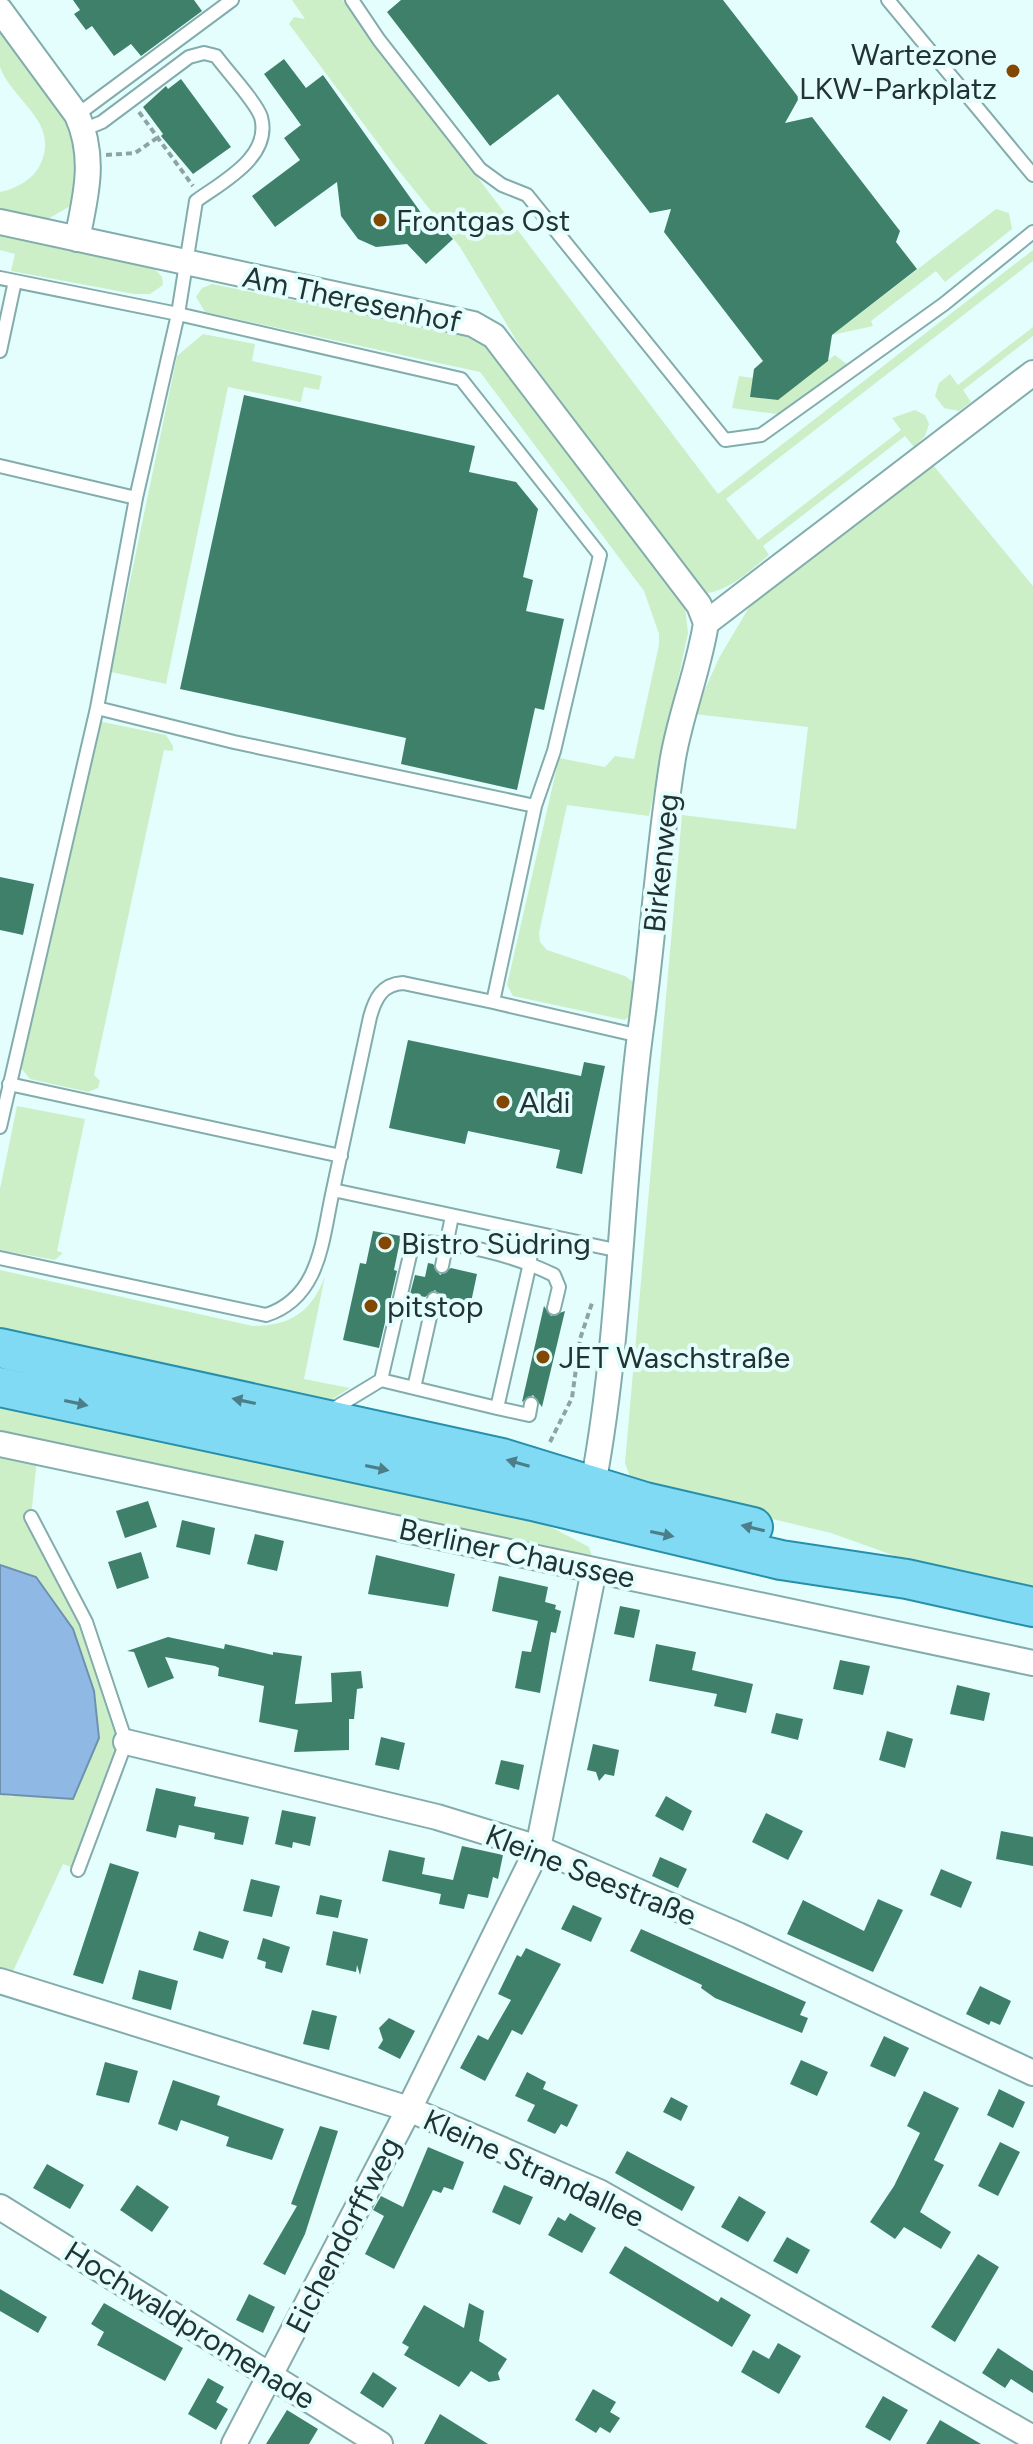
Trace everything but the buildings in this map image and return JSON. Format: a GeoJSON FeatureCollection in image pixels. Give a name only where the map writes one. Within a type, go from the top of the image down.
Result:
{"type":"FeatureCollection","features":[{"type":"Feature","properties":{"kind":"main road"},"geometry":{"type":"LineString","coordinates":[[0,1348],[502,1458],[590,1500]]}},
{"type":"Feature","properties":{"kind":"main road"},"geometry":{"type":"LineString","coordinates":[[0,1387],[590,1500],[645,1502],[803,1539],[907,1579],[1033,1607]]}},
{"type":"Feature","properties":{"kind":"street"},"geometry":{"type":"LineString","coordinates":[[0,10],[83,133],[88,187],[77,239]]}},
{"type":"Feature","properties":{"kind":"street","name":"Am Theresenhof"},"geometry":{"type":"LineString","coordinates":[[0,222],[473,324],[494,336],[699,605],[706,623]]}},
{"type":"Feature","properties":{"kind":"street"},"geometry":{"type":"LineString","coordinates":[[706,623],[1033,373]]}},
{"type":"Feature","properties":{"kind":"street","name":"Birkenweg"},"geometry":{"type":"LineString","coordinates":[[590,1500],[672,762],[680,717],[702,649],[706,623]]}},
{"type":"Feature","properties":{"kind":"street","name":"Berliner Chaussee"},"geometry":{"type":"LineString","coordinates":[[0,1444],[1033,1663]]}},
{"type":"Feature","properties":{"kind":"street","name":"Eichendorffweg"},"geometry":{"type":"LineString","coordinates":[[234,2444],[409,2109],[538,1848],[594,1570]]}},
{"type":"Feature","properties":{"kind":"street","name":"Kleine Seestraße"},"geometry":{"type":"LineString","coordinates":[[126,1742],[437,1817],[538,1848],[738,1935],[1033,2073]]}},
{"type":"Feature","properties":{"kind":"street","name":"Kleine Strandallee"},"geometry":{"type":"LineString","coordinates":[[0,1981],[409,2109],[599,2192],[1033,2438]]}},
{"type":"Feature","properties":{"kind":"street","name":"Hochwaldpromenade"},"geometry":{"type":"LineString","coordinates":[[0,2207],[380,2444]]}},
{"type":"Feature","properties":{"kind":"lane"},"geometry":{"type":"LineString","coordinates":[[83,133],[232,0]]}},
{"type":"Feature","properties":{"kind":"lane"},"geometry":{"type":"LineString","coordinates":[[352,0],[480,169],[502,185],[527,195],[725,440],[761,435],[944,304],[1033,232]]}},
{"type":"Feature","properties":{"kind":"lane"},"geometry":{"type":"LineString","coordinates":[[888,0],[1033,175]]}},
{"type":"Feature","properties":{"kind":"lane"},"geometry":{"type":"LineString","coordinates":[[0,1127],[97,708],[136,498],[178,314],[196,201],[250,161],[260,139],[261,117],[216,56],[204,53],[189,57],[83,133]]}},
{"type":"Feature","properties":{"kind":"lane"},"geometry":{"type":"LineString","coordinates":[[0,278],[178,314],[461,379],[600,555],[554,751],[535,806],[493,1002]]}},
{"type":"Feature","properties":{"kind":"lane"},"geometry":{"type":"LineString","coordinates":[[0,351],[15,281]]}},
{"type":"Feature","properties":{"kind":"lane"},"geometry":{"type":"LineString","coordinates":[[0,466],[136,498]]}},
{"type":"Feature","properties":{"kind":"lane"},"geometry":{"type":"LineString","coordinates":[[97,708],[246,745],[535,806]]}},
{"type":"Feature","properties":{"kind":"lane"},"geometry":{"type":"LineString","coordinates":[[0,1258],[266,1315],[300,1297],[313,1279],[370,1017],[382,992],[392,984],[403,983],[640,1036]]}},
{"type":"Feature","properties":{"kind":"lane"},"geometry":{"type":"LineString","coordinates":[[9,1084],[341,1156]]}},
{"type":"Feature","properties":{"kind":"lane"},"geometry":{"type":"LineString","coordinates":[[333,1190],[531,1232],[619,1260]]}},
{"type":"Feature","properties":{"kind":"lane"},"geometry":{"type":"LineString","coordinates":[[442,1266],[452,1216]]}},
{"type":"Feature","properties":{"kind":"lane"},"geometry":{"type":"LineString","coordinates":[[497,1408],[530,1263],[531,1232]]}},
{"type":"Feature","properties":{"kind":"lane"},"geometry":{"type":"LineString","coordinates":[[381,1380],[413,1242],[447,1242],[530,1263],[554,1275],[559,1287],[554,1308]]}},
{"type":"Feature","properties":{"kind":"lane"},"geometry":{"type":"LineString","coordinates":[[414,1388],[434,1299]]}},
{"type":"Feature","properties":{"kind":"lane"},"geometry":{"type":"LineString","coordinates":[[320,1417],[381,1380],[529,1415],[531,1404]]}},
{"type":"Feature","properties":{"kind":"lane"},"geometry":{"type":"LineString","coordinates":[[31,1517],[86,1622],[126,1742],[78,1870]]}},
{"type":"Feature","properties":{"kind":"path"},"geometry":{"type":"LineString","coordinates":[[130,100],[201,197]]}},
{"type":"Feature","properties":{"kind":"path"},"geometry":{"type":"LineString","coordinates":[[83,133],[135,153],[158,138]]}},
{"type":"Feature","properties":{"kind":"path"},"geometry":{"type":"LineString","coordinates":[[550,1442],[572,1398],[585,1319],[619,1260]]}},
{"type":"Feature","properties":{"kind":"green space"},"geometry":{"type":"Polygon","coordinates":[[[292,0],[343,0],[718,494],[1033,250],[1033,261],[726,499],[758,540],[901,430],[892,418],[915,410],[925,415],[929,424],[925,436],[914,447],[905,436],[763,546],[769,555],[747,573],[730,585],[704,593],[521,348],[460,247],[289,24],[294,17],[305,19],[292,0]]]}},
{"type":"Feature","properties":{"kind":"green space"},"geometry":{"type":"Polygon","coordinates":[[[0,23],[73,123],[80,144],[74,204],[46,220],[0,210],[0,192],[17,186],[33,175],[45,150],[40,124],[0,67],[0,23]]]}},
{"type":"Feature","properties":{"kind":"green space"},"geometry":{"type":"Polygon","coordinates":[[[996,209],[1009,213],[1012,229],[945,282],[936,271],[871,321],[873,326],[832,335],[996,209]]]}},
{"type":"Feature","properties":{"kind":"green space"},"geometry":{"type":"Polygon","coordinates":[[[0,235],[153,267],[162,277],[163,285],[150,294],[134,294],[11,271],[15,254],[0,250],[0,235]]]}},
{"type":"Feature","properties":{"kind":"green space"},"geometry":{"type":"Polygon","coordinates":[[[212,284],[470,336],[485,343],[685,607],[688,633],[649,816],[567,805],[539,933],[540,942],[547,950],[625,976],[636,984],[633,1013],[625,1020],[513,996],[507,985],[559,758],[605,767],[615,756],[634,759],[659,645],[659,634],[644,591],[480,372],[205,312],[196,297],[202,288],[212,284]]]}},
{"type":"Feature","properties":{"kind":"green space"},"geometry":{"type":"Polygon","coordinates":[[[1033,327],[1033,336],[963,390],[971,402],[959,411],[944,408],[935,396],[939,383],[950,374],[958,385],[1033,327]]]}},
{"type":"Feature","properties":{"kind":"green space"},"geometry":{"type":"Polygon","coordinates":[[[203,334],[255,344],[252,361],[322,376],[319,390],[304,387],[301,402],[228,387],[166,684],[111,672],[177,356],[203,334]]]}},
{"type":"Feature","properties":{"kind":"green space"},"geometry":{"type":"Polygon","coordinates":[[[835,355],[848,365],[783,415],[732,408],[739,376],[753,378],[750,397],[777,400],[835,355]]]}},
{"type":"Feature","properties":{"kind":"green space"},"geometry":{"type":"Polygon","coordinates":[[[933,465],[1033,586],[1033,1592],[937,1571],[831,1533],[642,1488],[630,1477],[625,1463],[682,815],[796,829],[808,727],[694,714],[719,658],[751,604],[933,465]]]}},
{"type":"Feature","properties":{"kind":"green space"},"geometry":{"type":"Polygon","coordinates":[[[98,721],[166,735],[173,751],[164,750],[94,1075],[100,1081],[98,1088],[88,1092],[30,1079],[21,1068],[98,721]]]}},
{"type":"Feature","properties":{"kind":"green space"},"geometry":{"type":"Polygon","coordinates":[[[17,1106],[85,1119],[57,1251],[63,1253],[55,1260],[0,1250],[0,1189],[17,1106]]]}},
{"type":"Feature","properties":{"kind":"green space"},"geometry":{"type":"Polygon","coordinates":[[[0,1270],[253,1326],[278,1323],[298,1314],[313,1299],[325,1276],[304,1379],[350,1388],[326,1403],[0,1335],[0,1270]]]}},
{"type":"Feature","properties":{"kind":"green space"},"geometry":{"type":"Polygon","coordinates":[[[0,1407],[549,1526],[589,1547],[592,1557],[539,1550],[0,1435],[0,1407]]]}},
{"type":"Feature","properties":{"kind":"green space"},"geometry":{"type":"Polygon","coordinates":[[[0,1451],[37,1459],[31,1517],[86,1622],[126,1742],[78,1870],[63,1864],[9,1980],[0,1975],[0,1794],[13,1797],[36,1577],[0,1565],[0,1451]]]}},
{"type":"Feature","properties":{"kind":"water"},"geometry":{"type":"Polygon","coordinates":[[[0,1565],[36,1577],[73,1629],[94,1691],[99,1738],[73,1799],[0,1794],[0,1565]]]}},
{"type":"Feature","properties":{"kind":"place","name":"Wartezone LKW-Parkplatz"},"geometry":{"type":"Point","coordinates":[1013,71]}},
{"type":"Feature","properties":{"kind":"place","name":"Frontgas Ost"},"geometry":{"type":"Point","coordinates":[380,220]}},
{"type":"Feature","properties":{"kind":"place","name":"Aldi"},"geometry":{"type":"Point","coordinates":[503,1102]}},
{"type":"Feature","properties":{"kind":"place","name":"Bistro Südring"},"geometry":{"type":"Point","coordinates":[385,1243]}},
{"type":"Feature","properties":{"kind":"place","name":"pitstop"},"geometry":{"type":"Point","coordinates":[371,1306]}},
{"type":"Feature","properties":{"kind":"place","name":"JET Waschstraße"},"geometry":{"type":"Point","coordinates":[543,1357]}}]}
